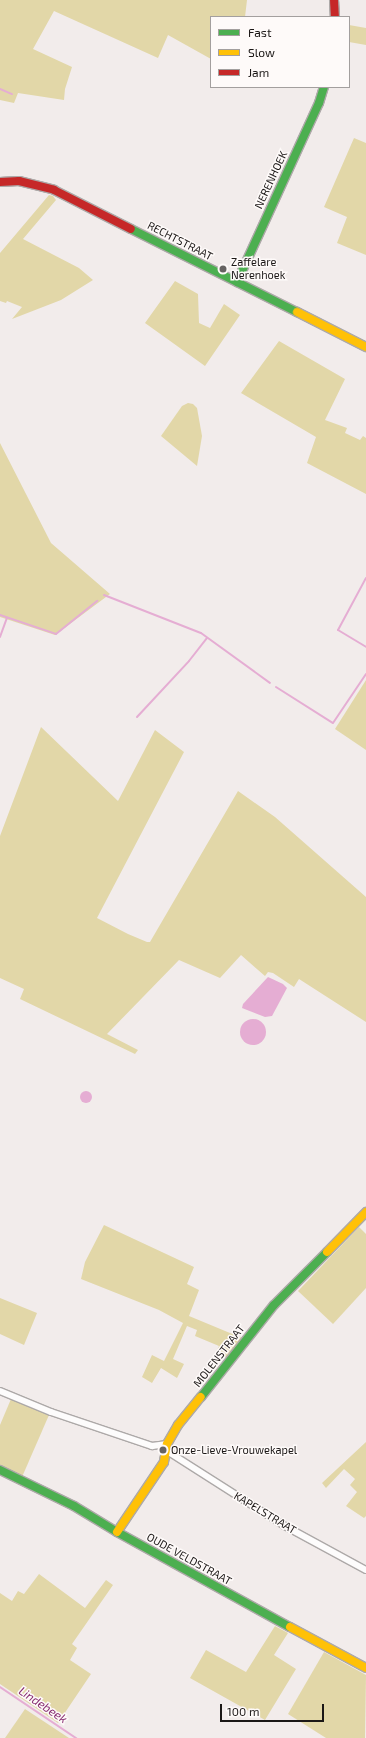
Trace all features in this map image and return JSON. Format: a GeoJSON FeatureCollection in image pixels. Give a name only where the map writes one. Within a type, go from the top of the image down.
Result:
{"type":"FeatureCollection","features":[{"type":"Feature","properties":{"kind":"street"},"geometry":{"type":"LineString","coordinates":[[334,0],[334,16]]}},
{"type":"Feature","properties":{"kind":"street","name":"NERENHOEK"},"geometry":{"type":"LineString","coordinates":[[237,282],[318,104],[324,88]]}},
{"type":"Feature","properties":{"kind":"street","name":"RECHTSTRAAT"},"geometry":{"type":"LineString","coordinates":[[0,182],[19,181],[54,190],[366,347]]}},
{"type":"Feature","properties":{"kind":"street","name":"MOLENSTRAAT"},"geometry":{"type":"LineString","coordinates":[[117,1532],[164,1462],[167,1448],[178,1426],[274,1305],[366,1212]]}},
{"type":"Feature","properties":{"kind":"street"},"geometry":{"type":"LineString","coordinates":[[0,1392],[51,1412],[152,1446],[167,1448]]}},
{"type":"Feature","properties":{"kind":"street","name":"KAPELSTRAAT"},"geometry":{"type":"LineString","coordinates":[[167,1448],[283,1525],[366,1570]]}},
{"type":"Feature","properties":{"kind":"street","name":"OUDE VELDSTRAAT"},"geometry":{"type":"LineString","coordinates":[[0,1470],[74,1506],[117,1532],[366,1668]]}},
{"type":"Feature","properties":{"kind":"shaded area"},"geometry":{"type":"Polygon","coordinates":[[[0,0],[247,0],[245,16],[210,16],[210,58],[168,35],[158,58],[54,11],[33,49],[72,67],[65,89],[64,100],[18,93],[14,103],[0,100],[0,0]]]}},
{"type":"Feature","properties":{"kind":"shaded area"},"geometry":{"type":"Polygon","coordinates":[[[350,25],[366,28],[366,45],[350,42],[350,25]]]}},
{"type":"Feature","properties":{"kind":"shaded area"},"geometry":{"type":"Polygon","coordinates":[[[354,138],[366,143],[366,255],[337,243],[347,217],[324,207],[354,138]]]}},
{"type":"Feature","properties":{"kind":"shaded area"},"geometry":{"type":"Polygon","coordinates":[[[49,195],[53,196],[56,200],[23,239],[79,268],[93,280],[61,300],[12,319],[22,307],[7,301],[6,303],[0,301],[0,253],[49,195]]]}},
{"type":"Feature","properties":{"kind":"shaded area"},"geometry":{"type":"Polygon","coordinates":[[[175,281],[198,294],[199,323],[210,328],[224,304],[240,315],[205,366],[145,323],[175,281]]]}},
{"type":"Feature","properties":{"kind":"shaded area"},"geometry":{"type":"Polygon","coordinates":[[[279,341],[345,379],[325,420],[347,428],[345,433],[360,440],[363,436],[366,438],[366,494],[307,463],[316,437],[241,393],[279,341]]]}},
{"type":"Feature","properties":{"kind":"shaded area"},"geometry":{"type":"Polygon","coordinates":[[[188,403],[193,404],[197,408],[202,436],[197,466],[161,436],[182,406],[188,403]]]}},
{"type":"Feature","properties":{"kind":"shaded area"},"geometry":{"type":"Polygon","coordinates":[[[0,443],[51,543],[110,594],[55,635],[0,617],[0,443]]]}},
{"type":"Feature","properties":{"kind":"shaded area"},"geometry":{"type":"Polygon","coordinates":[[[366,680],[366,750],[335,729],[366,680]]]}},
{"type":"Feature","properties":{"kind":"shaded area"},"geometry":{"type":"Polygon","coordinates":[[[41,727],[118,801],[155,730],[184,752],[97,918],[128,934],[150,942],[238,791],[275,817],[366,897],[366,1022],[299,979],[294,987],[273,973],[268,972],[265,976],[241,955],[220,978],[179,960],[107,1034],[138,1050],[135,1054],[20,999],[24,989],[0,978],[0,836],[41,727]]]}},
{"type":"Feature","properties":{"kind":"shaded area"},"geometry":{"type":"Polygon","coordinates":[[[268,977],[283,984],[287,988],[272,1016],[265,1017],[242,1008],[243,1004],[268,977]]]}},
{"type":"Feature","properties":{"kind":"shaded area"},"geometry":{"type":"Polygon","coordinates":[[[253,1019],[262,1023],[266,1032],[262,1041],[253,1045],[244,1041],[240,1032],[244,1023],[253,1019]]]}},
{"type":"Feature","properties":{"kind":"shaded area"},"geometry":{"type":"Polygon","coordinates":[[[86,1091],[90,1093],[92,1097],[90,1101],[86,1103],[82,1101],[80,1097],[82,1093],[86,1091]]]}},
{"type":"Feature","properties":{"kind":"shaded area"},"geometry":{"type":"Polygon","coordinates":[[[104,1225],[194,1267],[187,1284],[199,1290],[189,1316],[242,1338],[227,1358],[216,1352],[219,1346],[195,1336],[197,1330],[187,1326],[173,1359],[184,1364],[177,1378],[161,1368],[152,1383],[142,1377],[152,1355],[164,1361],[183,1323],[159,1310],[81,1279],[85,1262],[104,1225]]]}},
{"type":"Feature","properties":{"kind":"shaded area"},"geometry":{"type":"Polygon","coordinates":[[[359,1227],[366,1234],[366,1288],[333,1324],[298,1291],[359,1227]]]}},
{"type":"Feature","properties":{"kind":"shaded area"},"geometry":{"type":"Polygon","coordinates":[[[0,1298],[37,1313],[24,1345],[0,1334],[0,1298]]]}},
{"type":"Feature","properties":{"kind":"shaded area"},"geometry":{"type":"Polygon","coordinates":[[[11,1399],[49,1415],[22,1477],[0,1466],[0,1425],[11,1399]]]}},
{"type":"Feature","properties":{"kind":"shaded area"},"geometry":{"type":"Polygon","coordinates":[[[366,1442],[366,1516],[364,1518],[346,1506],[357,1492],[350,1485],[355,1479],[344,1469],[326,1488],[322,1483],[366,1442]]]}},
{"type":"Feature","properties":{"kind":"shaded area"},"geometry":{"type":"Polygon","coordinates":[[[39,1574],[85,1608],[106,1580],[113,1585],[72,1644],[77,1648],[70,1660],[91,1674],[58,1723],[0,1684],[0,1593],[12,1601],[18,1591],[24,1594],[39,1574]]]}},
{"type":"Feature","properties":{"kind":"shaded area"},"geometry":{"type":"Polygon","coordinates":[[[275,1626],[288,1633],[274,1655],[296,1669],[265,1720],[190,1678],[206,1650],[246,1672],[275,1626]]]}},
{"type":"Feature","properties":{"kind":"shaded area"},"geometry":{"type":"Polygon","coordinates":[[[324,1652],[366,1675],[365,1738],[326,1738],[288,1714],[324,1652]]]}},
{"type":"Feature","properties":{"kind":"shaded area"},"geometry":{"type":"Polygon","coordinates":[[[25,1709],[69,1738],[5,1738],[25,1709]]]}},
{"type":"Feature","properties":{"kind":"waterway"},"geometry":{"type":"LineString","coordinates":[[0,89],[12,94]]}},
{"type":"Feature","properties":{"kind":"waterway"},"geometry":{"type":"LineString","coordinates":[[366,578],[338,630],[366,647]]}},
{"type":"Feature","properties":{"kind":"waterway"},"geometry":{"type":"LineString","coordinates":[[104,595],[201,633],[270,683]]}},
{"type":"Feature","properties":{"kind":"waterway"},"geometry":{"type":"LineString","coordinates":[[0,615],[56,634],[97,601]]}},
{"type":"Feature","properties":{"kind":"waterway"},"geometry":{"type":"LineString","coordinates":[[0,637],[7,618]]}},
{"type":"Feature","properties":{"kind":"waterway"},"geometry":{"type":"LineString","coordinates":[[137,717],[189,661],[207,638]]}},
{"type":"Feature","properties":{"kind":"waterway"},"geometry":{"type":"LineString","coordinates":[[276,687],[333,723],[366,674]]}},
{"type":"Feature","properties":{"kind":"waterway","name":"Lindebeek"},"geometry":{"type":"LineString","coordinates":[[0,1687],[76,1738]]}},
{"type":"Feature","properties":{"kind":"traffic: fast"},"geometry":{"type":"LineString","coordinates":[[237,282],[319,103],[324,88]]}},
{"type":"Feature","properties":{"kind":"traffic: fast"},"geometry":{"type":"LineString","coordinates":[[131,229],[297,312]]}},
{"type":"Feature","properties":{"kind":"traffic: fast"},"geometry":{"type":"LineString","coordinates":[[201,1397],[274,1305],[327,1252]]}},
{"type":"Feature","properties":{"kind":"traffic: fast"},"geometry":{"type":"LineString","coordinates":[[0,1470],[74,1506],[117,1532],[290,1627]]}},
{"type":"Feature","properties":{"kind":"traffic: slow"},"geometry":{"type":"LineString","coordinates":[[297,312],[366,347]]}},
{"type":"Feature","properties":{"kind":"traffic: slow"},"geometry":{"type":"LineString","coordinates":[[327,1252],[366,1212]]}},
{"type":"Feature","properties":{"kind":"traffic: slow"},"geometry":{"type":"LineString","coordinates":[[117,1532],[164,1462],[167,1444],[178,1425],[201,1397]]}},
{"type":"Feature","properties":{"kind":"traffic: slow"},"geometry":{"type":"LineString","coordinates":[[290,1627],[366,1668]]}},
{"type":"Feature","properties":{"kind":"traffic: jam"},"geometry":{"type":"LineString","coordinates":[[334,0],[335,16]]}},
{"type":"Feature","properties":{"kind":"traffic: jam"},"geometry":{"type":"LineString","coordinates":[[0,182],[19,181],[54,190],[131,229]]}},
{"type":"Feature","properties":{"kind":"place","name":"Zaffelare Nerenhoek"},"geometry":{"type":"Point","coordinates":[223,269]}},
{"type":"Feature","properties":{"kind":"place","name":"Onze-Lieve-Vrouwekapel"},"geometry":{"type":"Point","coordinates":[163,1450]}}]}
